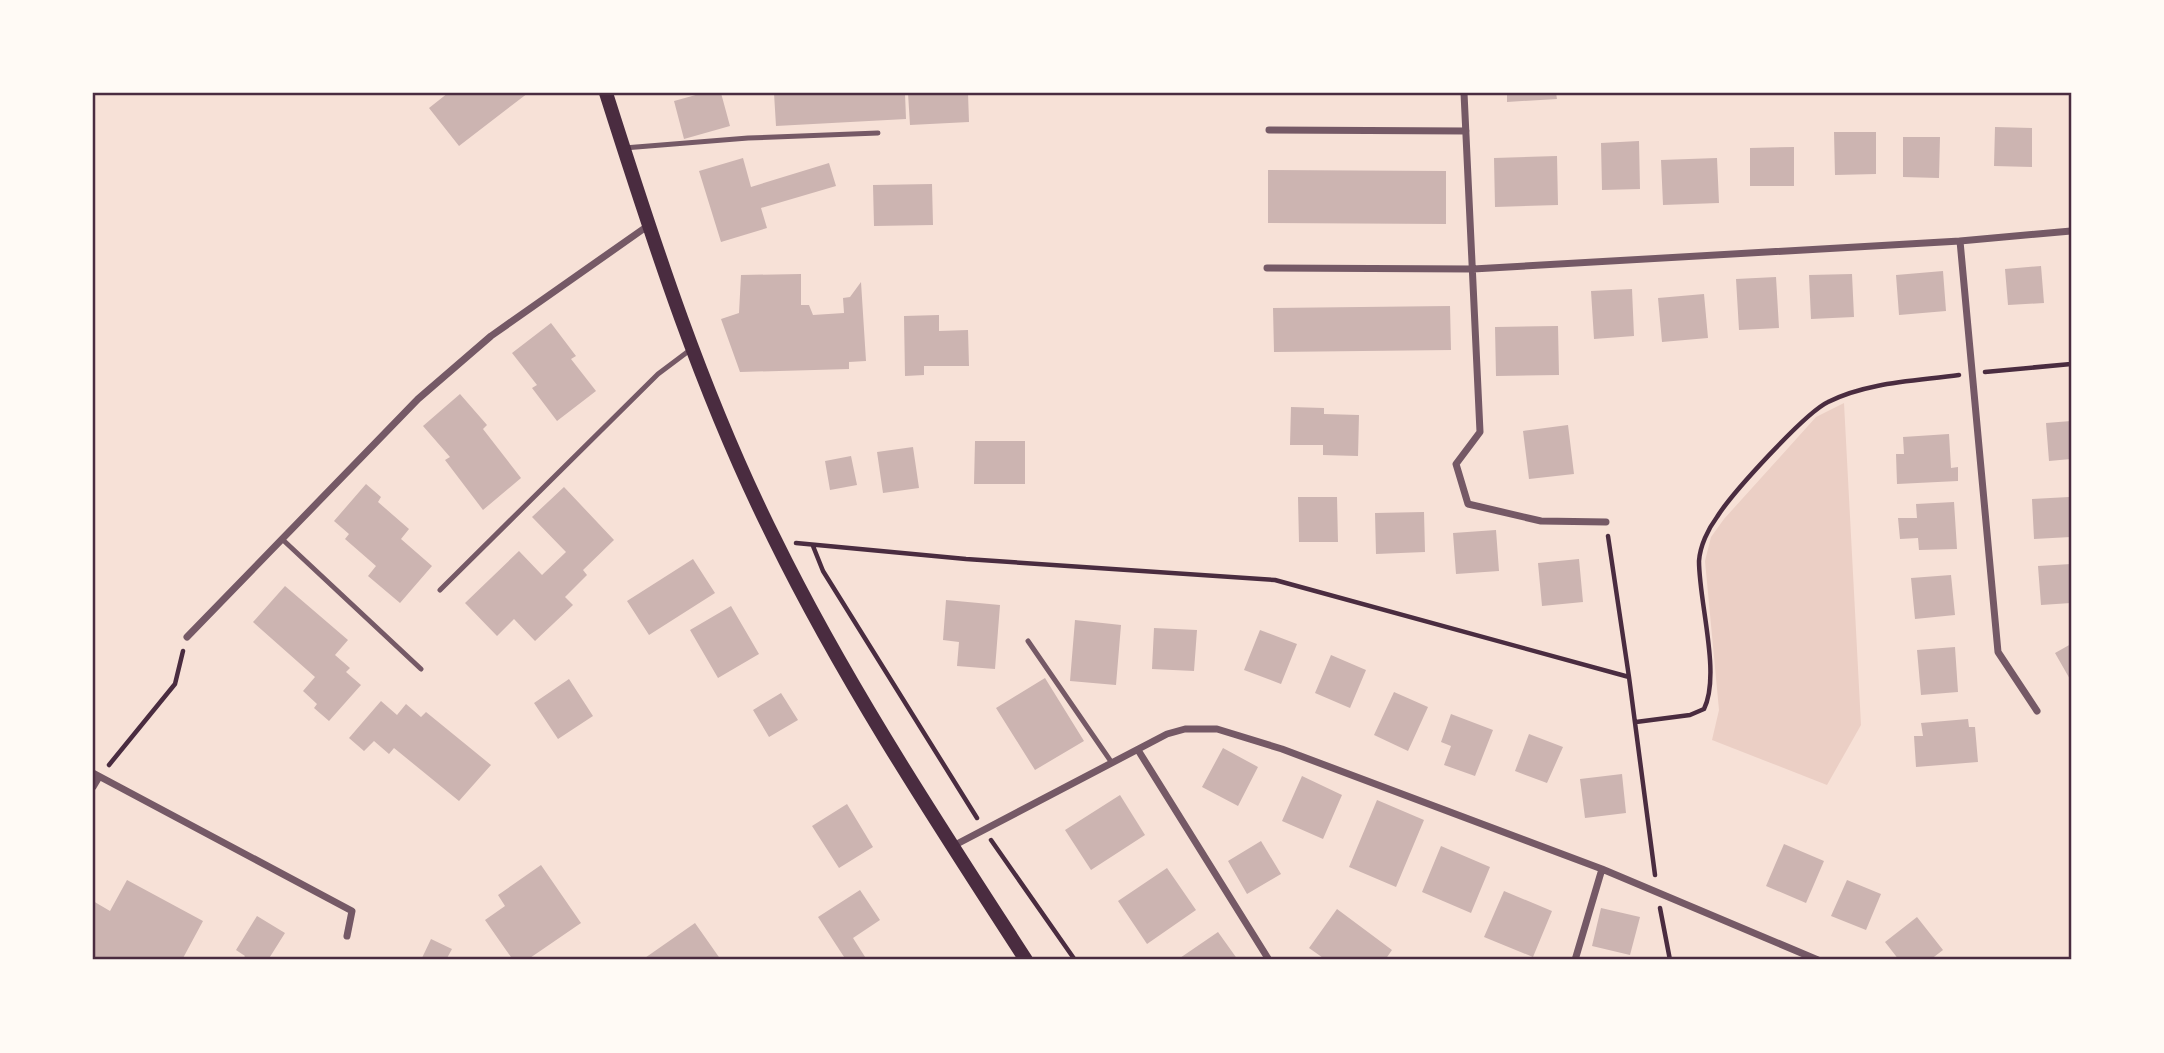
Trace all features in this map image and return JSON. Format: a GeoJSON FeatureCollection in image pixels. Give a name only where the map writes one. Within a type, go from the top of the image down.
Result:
{"type":"FeatureCollection","features":[{"type":"Feature","properties":{"kind":"main road"},"geometry":{"type":"LineString","coordinates":[[606,93],[693,348],[774,539],[880,730],[1026,960]]}},
{"type":"Feature","properties":{"kind":"street"},"geometry":{"type":"LineString","coordinates":[[1464,93],[1480,432],[1456,464],[1468,504],[1541,522],[1606,522]]}},
{"type":"Feature","properties":{"kind":"street"},"geometry":{"type":"LineString","coordinates":[[1269,130],[1466,131]]}},
{"type":"Feature","properties":{"kind":"street"},"geometry":{"type":"LineString","coordinates":[[187,637],[418,400],[491,336],[649,225]]}},
{"type":"Feature","properties":{"kind":"street"},"geometry":{"type":"LineString","coordinates":[[1267,268],[1473,268],[1960,241],[2071,231]]}},
{"type":"Feature","properties":{"kind":"street"},"geometry":{"type":"LineString","coordinates":[[1960,241],[1998,652],[2037,711]]}},
{"type":"Feature","properties":{"kind":"street"},"geometry":{"type":"LineString","coordinates":[[952,846],[1167,734],[1185,729],[1217,729],[1282,749],[1602,869],[1818,960]]}},
{"type":"Feature","properties":{"kind":"street"},"geometry":{"type":"LineString","coordinates":[[1138,750],[1269,960]]}},
{"type":"Feature","properties":{"kind":"street"},"geometry":{"type":"LineString","coordinates":[[93,788],[96,775],[352,911],[346,936]]}},
{"type":"Feature","properties":{"kind":"street"},"geometry":{"type":"LineString","coordinates":[[1575,960],[1602,869]]}},
{"type":"Feature","properties":{"kind":"lane"},"geometry":{"type":"LineString","coordinates":[[624,148],[727,139],[878,133]]}},
{"type":"Feature","properties":{"kind":"lane"},"geometry":{"type":"LineString","coordinates":[[440,590],[658,374],[693,348]]}},
{"type":"Feature","properties":{"kind":"lane"},"geometry":{"type":"LineString","coordinates":[[282,539],[421,670]]}},
{"type":"Feature","properties":{"kind":"lane"},"geometry":{"type":"LineString","coordinates":[[1028,640],[1112,764]]}},
{"type":"Feature","properties":{"kind":"path"},"geometry":{"type":"LineString","coordinates":[[1636,722],[1690,715],[1704,709],[1711,684],[1699,559],[1706,535],[1730,500],[1810,414],[1828,402],[1865,390],[1973,373],[2071,364]]}},
{"type":"Feature","properties":{"kind":"path"},"geometry":{"type":"LineString","coordinates":[[1606,522],[1636,722],[1657,892],[1670,960]]}},
{"type":"Feature","properties":{"kind":"path"},"geometry":{"type":"LineString","coordinates":[[774,539],[813,546],[966,559],[1275,580],[1629,677]]}},
{"type":"Feature","properties":{"kind":"path"},"geometry":{"type":"LineString","coordinates":[[813,546],[823,571],[984,830],[1075,960]]}},
{"type":"Feature","properties":{"kind":"path"},"geometry":{"type":"LineString","coordinates":[[96,775],[175,684],[187,637]]}},
{"type":"Feature","properties":{"kind":"shaded area"},"geometry":{"type":"Polygon","coordinates":[[[1844,403],[1861,725],[1827,785],[1712,740],[1719,710],[1705,561],[1711,537],[1724,519],[1816,417],[1844,403]]]}},
{"type":"Feature","properties":{"kind":"building"},"geometry":{"type":"Polygon","coordinates":[[[448,93],[528,93],[459,146],[429,108],[448,93]]]}},
{"type":"Feature","properties":{"kind":"building"},"geometry":{"type":"Polygon","coordinates":[[[703,93],[721,93],[730,126],[684,139],[674,101],[703,93]]]}},
{"type":"Feature","properties":{"kind":"building"},"geometry":{"type":"Polygon","coordinates":[[[774,93],[905,93],[906,119],[776,126],[774,93]]]}},
{"type":"Feature","properties":{"kind":"building"},"geometry":{"type":"Polygon","coordinates":[[[908,93],[968,93],[969,122],[910,125],[908,93]]]}},
{"type":"Feature","properties":{"kind":"building"},"geometry":{"type":"Polygon","coordinates":[[[1507,93],[1556,93],[1557,99],[1507,102],[1507,93]]]}},
{"type":"Feature","properties":{"kind":"building"},"geometry":{"type":"Polygon","coordinates":[[[1995,127],[2032,128],[2032,167],[1994,166],[1995,127]]]}},
{"type":"Feature","properties":{"kind":"building"},"geometry":{"type":"Polygon","coordinates":[[[1834,132],[1876,132],[1876,174],[1835,175],[1834,132]]]}},
{"type":"Feature","properties":{"kind":"building"},"geometry":{"type":"Polygon","coordinates":[[[1903,137],[1940,137],[1939,178],[1903,177],[1903,137]]]}},
{"type":"Feature","properties":{"kind":"building"},"geometry":{"type":"Polygon","coordinates":[[[1639,141],[1640,189],[1602,190],[1601,143],[1639,141]]]}},
{"type":"Feature","properties":{"kind":"building"},"geometry":{"type":"Polygon","coordinates":[[[1794,147],[1794,186],[1750,186],[1750,148],[1794,147]]]}},
{"type":"Feature","properties":{"kind":"building"},"geometry":{"type":"Polygon","coordinates":[[[1557,156],[1558,205],[1495,207],[1494,158],[1557,156]]]}},
{"type":"Feature","properties":{"kind":"building"},"geometry":{"type":"Polygon","coordinates":[[[743,158],[751,187],[829,163],[836,186],[761,208],[767,228],[721,242],[699,171],[743,158]]]}},
{"type":"Feature","properties":{"kind":"building"},"geometry":{"type":"Polygon","coordinates":[[[1717,158],[1719,203],[1663,205],[1661,160],[1717,158]]]}},
{"type":"Feature","properties":{"kind":"building"},"geometry":{"type":"Polygon","coordinates":[[[1268,170],[1446,171],[1446,224],[1268,223],[1268,170]]]}},
{"type":"Feature","properties":{"kind":"building"},"geometry":{"type":"Polygon","coordinates":[[[932,184],[933,225],[874,226],[873,185],[932,184]]]}},
{"type":"Feature","properties":{"kind":"building"},"geometry":{"type":"Polygon","coordinates":[[[2041,266],[2044,303],[2008,305],[2005,269],[2041,266]]]}},
{"type":"Feature","properties":{"kind":"building"},"geometry":{"type":"Polygon","coordinates":[[[1943,271],[1946,311],[1899,315],[1896,275],[1943,271]]]}},
{"type":"Feature","properties":{"kind":"building"},"geometry":{"type":"Polygon","coordinates":[[[801,274],[801,305],[809,305],[813,315],[844,313],[843,298],[850,297],[861,282],[866,361],[849,362],[849,369],[740,372],[721,319],[739,313],[741,275],[801,274]]]}},
{"type":"Feature","properties":{"kind":"building"},"geometry":{"type":"Polygon","coordinates":[[[1852,274],[1854,317],[1811,319],[1809,275],[1852,274]]]}},
{"type":"Feature","properties":{"kind":"building"},"geometry":{"type":"Polygon","coordinates":[[[1776,277],[1779,328],[1739,330],[1736,279],[1776,277]]]}},
{"type":"Feature","properties":{"kind":"building"},"geometry":{"type":"Polygon","coordinates":[[[1632,289],[1634,336],[1594,339],[1591,291],[1632,289]]]}},
{"type":"Feature","properties":{"kind":"building"},"geometry":{"type":"Polygon","coordinates":[[[1704,294],[1708,338],[1662,342],[1658,298],[1704,294]]]}},
{"type":"Feature","properties":{"kind":"building"},"geometry":{"type":"Polygon","coordinates":[[[1450,306],[1451,350],[1274,352],[1273,308],[1450,306]]]}},
{"type":"Feature","properties":{"kind":"building"},"geometry":{"type":"Polygon","coordinates":[[[939,315],[939,331],[968,330],[969,366],[924,366],[924,375],[905,376],[904,316],[939,315]]]}},
{"type":"Feature","properties":{"kind":"building"},"geometry":{"type":"Polygon","coordinates":[[[551,323],[576,356],[571,359],[596,391],[557,421],[532,388],[537,385],[512,353],[551,323]]]}},
{"type":"Feature","properties":{"kind":"building"},"geometry":{"type":"Polygon","coordinates":[[[1558,326],[1559,375],[1496,376],[1495,327],[1558,326]]]}},
{"type":"Feature","properties":{"kind":"building"},"geometry":{"type":"Polygon","coordinates":[[[460,394],[487,425],[483,429],[521,478],[483,510],[445,460],[450,457],[423,426],[460,394]]]}},
{"type":"Feature","properties":{"kind":"building"},"geometry":{"type":"Polygon","coordinates":[[[1291,407],[1324,408],[1324,414],[1359,415],[1358,456],[1323,455],[1323,445],[1290,445],[1291,407]]]}},
{"type":"Feature","properties":{"kind":"building"},"geometry":{"type":"Polygon","coordinates":[[[2071,421],[2071,459],[2049,461],[2046,423],[2071,421]]]}},
{"type":"Feature","properties":{"kind":"building"},"geometry":{"type":"Polygon","coordinates":[[[1568,425],[1574,474],[1529,479],[1523,431],[1568,425]]]}},
{"type":"Feature","properties":{"kind":"building"},"geometry":{"type":"Polygon","coordinates":[[[1949,434],[1951,468],[1958,467],[1958,481],[1897,484],[1896,454],[1904,454],[1903,437],[1949,434]]]}},
{"type":"Feature","properties":{"kind":"building"},"geometry":{"type":"Polygon","coordinates":[[[975,441],[1025,441],[1025,484],[974,484],[975,441]]]}},
{"type":"Feature","properties":{"kind":"building"},"geometry":{"type":"Polygon","coordinates":[[[913,447],[919,488],[883,493],[877,452],[913,447]]]}},
{"type":"Feature","properties":{"kind":"building"},"geometry":{"type":"Polygon","coordinates":[[[851,456],[857,485],[830,490],[825,461],[851,456]]]}},
{"type":"Feature","properties":{"kind":"building"},"geometry":{"type":"Polygon","coordinates":[[[366,484],[381,497],[378,502],[409,529],[401,539],[432,566],[400,603],[368,576],[376,566],[345,539],[349,534],[334,521],[366,484]]]}},
{"type":"Feature","properties":{"kind":"building"},"geometry":{"type":"Polygon","coordinates":[[[564,487],[614,540],[583,570],[587,575],[565,597],[573,605],[535,641],[514,619],[497,636],[465,603],[519,551],[542,575],[566,552],[532,517],[564,487]]]}},
{"type":"Feature","properties":{"kind":"building"},"geometry":{"type":"Polygon","coordinates":[[[1298,497],[1337,497],[1338,542],[1299,542],[1298,497]]]}},
{"type":"Feature","properties":{"kind":"building"},"geometry":{"type":"Polygon","coordinates":[[[2069,497],[2071,537],[2034,539],[2032,499],[2069,497]]]}},
{"type":"Feature","properties":{"kind":"building"},"geometry":{"type":"Polygon","coordinates":[[[1954,502],[1957,549],[1919,550],[1918,538],[1900,539],[1898,518],[1917,518],[1916,504],[1954,502]]]}},
{"type":"Feature","properties":{"kind":"building"},"geometry":{"type":"Polygon","coordinates":[[[1424,512],[1425,552],[1376,554],[1375,513],[1424,512]]]}},
{"type":"Feature","properties":{"kind":"building"},"geometry":{"type":"Polygon","coordinates":[[[1496,530],[1499,571],[1456,574],[1453,533],[1496,530]]]}},
{"type":"Feature","properties":{"kind":"building"},"geometry":{"type":"Polygon","coordinates":[[[693,559],[715,593],[649,635],[627,601],[693,559]]]}},
{"type":"Feature","properties":{"kind":"building"},"geometry":{"type":"Polygon","coordinates":[[[1579,559],[1583,602],[1542,606],[1538,563],[1579,559]]]}},
{"type":"Feature","properties":{"kind":"building"},"geometry":{"type":"Polygon","coordinates":[[[2071,564],[2071,603],[2041,605],[2038,566],[2071,564]]]}},
{"type":"Feature","properties":{"kind":"building"},"geometry":{"type":"Polygon","coordinates":[[[1951,575],[1955,615],[1915,619],[1911,578],[1951,575]]]}},
{"type":"Feature","properties":{"kind":"building"},"geometry":{"type":"Polygon","coordinates":[[[285,586],[348,640],[335,655],[350,668],[346,672],[361,685],[329,721],[314,708],[317,704],[303,691],[315,677],[253,622],[285,586]]]}},
{"type":"Feature","properties":{"kind":"building"},"geometry":{"type":"Polygon","coordinates":[[[946,600],[1000,605],[995,669],[957,666],[959,642],[943,640],[946,600]]]}},
{"type":"Feature","properties":{"kind":"building"},"geometry":{"type":"Polygon","coordinates":[[[731,606],[759,654],[718,678],[690,630],[731,606]]]}},
{"type":"Feature","properties":{"kind":"building"},"geometry":{"type":"Polygon","coordinates":[[[1075,620],[1121,625],[1116,685],[1070,681],[1075,620]]]}},
{"type":"Feature","properties":{"kind":"building"},"geometry":{"type":"Polygon","coordinates":[[[1154,628],[1197,630],[1194,671],[1152,669],[1154,628]]]}},
{"type":"Feature","properties":{"kind":"building"},"geometry":{"type":"Polygon","coordinates":[[[1260,630],[1297,644],[1281,684],[1244,670],[1260,630]]]}},
{"type":"Feature","properties":{"kind":"building"},"geometry":{"type":"Polygon","coordinates":[[[2071,644],[2071,681],[2055,653],[2071,644]]]}},
{"type":"Feature","properties":{"kind":"building"},"geometry":{"type":"Polygon","coordinates":[[[1955,647],[1958,692],[1921,695],[1917,650],[1955,647]]]}},
{"type":"Feature","properties":{"kind":"building"},"geometry":{"type":"Polygon","coordinates":[[[1331,655],[1366,670],[1350,708],[1315,693],[1331,655]]]}},
{"type":"Feature","properties":{"kind":"building"},"geometry":{"type":"Polygon","coordinates":[[[1045,678],[1084,741],[1035,770],[996,708],[1045,678]]]}},
{"type":"Feature","properties":{"kind":"building"},"geometry":{"type":"Polygon","coordinates":[[[569,679],[593,716],[558,739],[534,703],[569,679]]]}},
{"type":"Feature","properties":{"kind":"building"},"geometry":{"type":"Polygon","coordinates":[[[1394,692],[1428,707],[1408,751],[1374,735],[1394,692]]]}},
{"type":"Feature","properties":{"kind":"building"},"geometry":{"type":"Polygon","coordinates":[[[781,693],[798,720],[769,737],[753,710],[781,693]]]}},
{"type":"Feature","properties":{"kind":"building"},"geometry":{"type":"Polygon","coordinates":[[[381,701],[397,715],[406,704],[421,717],[426,712],[491,765],[459,801],[394,748],[389,754],[374,741],[364,751],[349,738],[381,701]]]}},
{"type":"Feature","properties":{"kind":"building"},"geometry":{"type":"Polygon","coordinates":[[[1451,714],[1493,730],[1475,776],[1444,765],[1451,746],[1441,742],[1451,714]]]}},
{"type":"Feature","properties":{"kind":"building"},"geometry":{"type":"Polygon","coordinates":[[[1968,719],[1969,727],[1975,727],[1978,762],[1916,767],[1914,736],[1923,736],[1921,723],[1968,719]]]}},
{"type":"Feature","properties":{"kind":"building"},"geometry":{"type":"Polygon","coordinates":[[[1529,734],[1563,747],[1547,783],[1515,771],[1529,734]]]}},
{"type":"Feature","properties":{"kind":"building"},"geometry":{"type":"Polygon","coordinates":[[[1223,748],[1258,767],[1238,806],[1202,787],[1223,748]]]}},
{"type":"Feature","properties":{"kind":"building"},"geometry":{"type":"Polygon","coordinates":[[[1622,774],[1626,813],[1585,818],[1580,779],[1622,774]]]}},
{"type":"Feature","properties":{"kind":"building"},"geometry":{"type":"Polygon","coordinates":[[[1302,776],[1342,795],[1323,839],[1282,821],[1302,776]]]}},
{"type":"Feature","properties":{"kind":"building"},"geometry":{"type":"Polygon","coordinates":[[[1120,795],[1145,835],[1091,870],[1065,830],[1120,795]]]}},
{"type":"Feature","properties":{"kind":"building"},"geometry":{"type":"Polygon","coordinates":[[[1377,800],[1424,820],[1396,887],[1349,867],[1377,800]]]}},
{"type":"Feature","properties":{"kind":"building"},"geometry":{"type":"Polygon","coordinates":[[[847,804],[873,847],[839,868],[812,826],[847,804]]]}},
{"type":"Feature","properties":{"kind":"building"},"geometry":{"type":"Polygon","coordinates":[[[1261,841],[1281,874],[1247,894],[1228,861],[1261,841]]]}},
{"type":"Feature","properties":{"kind":"building"},"geometry":{"type":"Polygon","coordinates":[[[1784,844],[1824,861],[1806,903],[1766,886],[1784,844]]]}},
{"type":"Feature","properties":{"kind":"building"},"geometry":{"type":"Polygon","coordinates":[[[1441,846],[1490,867],[1471,913],[1422,892],[1441,846]]]}},
{"type":"Feature","properties":{"kind":"building"},"geometry":{"type":"Polygon","coordinates":[[[541,865],[581,923],[527,960],[513,960],[485,920],[505,906],[498,895],[541,865]]]}},
{"type":"Feature","properties":{"kind":"building"},"geometry":{"type":"Polygon","coordinates":[[[1167,868],[1196,910],[1147,944],[1118,901],[1167,868]]]}},
{"type":"Feature","properties":{"kind":"building"},"geometry":{"type":"Polygon","coordinates":[[[127,880],[203,921],[182,960],[93,958],[93,901],[110,911],[127,880]]]}},
{"type":"Feature","properties":{"kind":"building"},"geometry":{"type":"Polygon","coordinates":[[[1847,880],[1881,894],[1866,930],[1831,916],[1847,880]]]}},
{"type":"Feature","properties":{"kind":"building"},"geometry":{"type":"Polygon","coordinates":[[[860,890],[880,920],[853,938],[867,960],[846,960],[818,917],[860,890]]]}},
{"type":"Feature","properties":{"kind":"building"},"geometry":{"type":"Polygon","coordinates":[[[1504,891],[1552,911],[1533,957],[1484,937],[1504,891]]]}},
{"type":"Feature","properties":{"kind":"building"},"geometry":{"type":"Polygon","coordinates":[[[1601,908],[1640,917],[1630,955],[1592,946],[1601,908]]]}},
{"type":"Feature","properties":{"kind":"building"},"geometry":{"type":"Polygon","coordinates":[[[1337,909],[1392,950],[1385,960],[1326,960],[1309,948],[1337,909]]]}},
{"type":"Feature","properties":{"kind":"building"},"geometry":{"type":"Polygon","coordinates":[[[257,916],[285,933],[268,960],[242,960],[245,956],[236,950],[257,916]]]}},
{"type":"Feature","properties":{"kind":"building"},"geometry":{"type":"Polygon","coordinates":[[[1917,917],[1943,950],[1930,960],[1899,960],[1885,942],[1917,917]]]}},
{"type":"Feature","properties":{"kind":"building"},"geometry":{"type":"Polygon","coordinates":[[[695,923],[721,960],[642,960],[695,923]]]}},
{"type":"Feature","properties":{"kind":"building"},"geometry":{"type":"Polygon","coordinates":[[[1218,932],[1238,960],[1177,960],[1218,932]]]}},
{"type":"Feature","properties":{"kind":"building"},"geometry":{"type":"Polygon","coordinates":[[[431,939],[452,949],[446,960],[421,960],[431,939]]]}}]}
